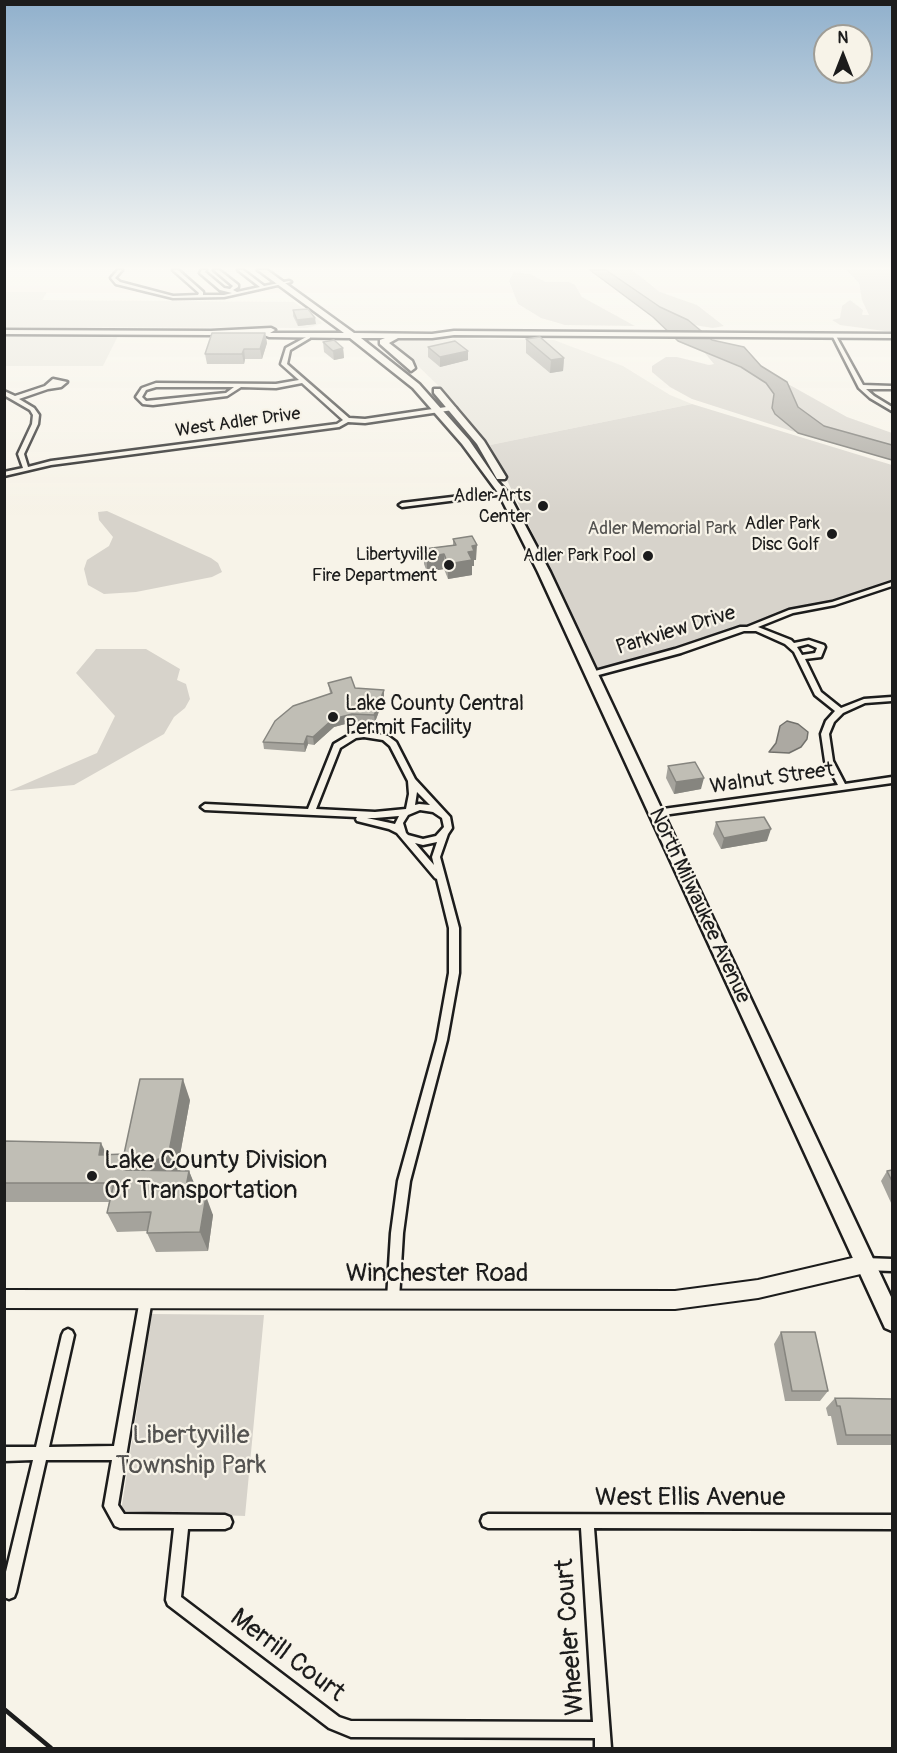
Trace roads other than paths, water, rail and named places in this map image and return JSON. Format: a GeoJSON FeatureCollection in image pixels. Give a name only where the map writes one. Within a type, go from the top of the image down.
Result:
{"type":"FeatureCollection","features":[{"type":"Feature","properties":{"kind":"main road","name":"North Milwaukee Avenue"},"geometry":{"type":"LineString","coordinates":[[375,352],[441,410],[503,493],[543,570],[892,1321]]}},
{"type":"Feature","properties":{"kind":"main road","name":"North Milwaukee Avenue"},"geometry":{"type":"LineString","coordinates":[[388,352],[411,368],[453,408],[488,453],[504,483],[503,493]]}},
{"type":"Feature","properties":{"kind":"main road"},"geometry":{"type":"LineString","coordinates":[[395,352],[409,363],[411,368]]}},
{"type":"Feature","properties":{"kind":"main road","name":"Winchester Road"},"geometry":{"type":"LineString","coordinates":[[4,1299],[675,1300],[758,1289],[866,1264]]}},
{"type":"Feature","properties":{"kind":"street"},"geometry":{"type":"LineString","coordinates":[[287,352],[284,364],[347,420]]}},
{"type":"Feature","properties":{"kind":"street"},"geometry":{"type":"LineString","coordinates":[[842,352],[861,387],[892,409]]}},
{"type":"Feature","properties":{"kind":"street"},"geometry":{"type":"LineString","coordinates":[[239,386],[227,394],[153,403],[145,402],[139,397],[144,389],[156,385],[276,386],[302,381]]}},
{"type":"Feature","properties":{"kind":"street"},"geometry":{"type":"LineString","coordinates":[[15,398],[46,387]]}},
{"type":"Feature","properties":{"kind":"street"},"geometry":{"type":"LineString","coordinates":[[861,387],[892,387]]}},
{"type":"Feature","properties":{"kind":"street"},"geometry":{"type":"LineString","coordinates":[[4,392],[32,409],[36,416],[35,424],[21,454],[26,468]]}},
{"type":"Feature","properties":{"kind":"street","name":"West Adler Drive"},"geometry":{"type":"LineString","coordinates":[[4,474],[26,468],[339,425],[347,420],[365,421],[453,408]]}},
{"type":"Feature","properties":{"kind":"street"},"geometry":{"type":"LineString","coordinates":[[402,505],[503,493]]}},
{"type":"Feature","properties":{"kind":"street"},"geometry":{"type":"LineString","coordinates":[[750,628],[791,611],[833,604],[892,584]]}},
{"type":"Feature","properties":{"kind":"street","name":"Parkview Drive"},"geometry":{"type":"LineString","coordinates":[[591,675],[750,628],[772,633],[792,646],[818,693],[840,711]]}},
{"type":"Feature","properties":{"kind":"street"},"geometry":{"type":"LineString","coordinates":[[792,646],[809,642],[821,647],[818,655],[800,657]]}},
{"type":"Feature","properties":{"kind":"street"},"geometry":{"type":"LineString","coordinates":[[843,787],[829,761],[825,734],[830,721],[840,711],[864,702],[892,699]]}},
{"type":"Feature","properties":{"kind":"street"},"geometry":{"type":"LineString","coordinates":[[311,811],[337,746],[354,736],[375,735],[393,744],[412,781],[448,822],[436,857],[454,928],[454,973],[442,1040],[404,1181],[393,1299]]}},
{"type":"Feature","properties":{"kind":"street","name":"Walnut Street"},"geometry":{"type":"LineString","coordinates":[[656,813],[892,780]]}},
{"type":"Feature","properties":{"kind":"street"},"geometry":{"type":"LineString","coordinates":[[412,781],[413,794],[408,811],[399,823],[404,835],[442,880]]}},
{"type":"Feature","properties":{"kind":"street"},"geometry":{"type":"LineString","coordinates":[[205,807],[328,813],[369,820],[423,842],[444,834]]}},
{"type":"Feature","properties":{"kind":"street"},"geometry":{"type":"LineString","coordinates":[[328,813],[375,815],[427,807],[441,812]]}},
{"type":"Feature","properties":{"kind":"street"},"geometry":{"type":"LineString","coordinates":[[866,1264],[892,1265]]}},
{"type":"Feature","properties":{"kind":"street"},"geometry":{"type":"LineString","coordinates":[[146,1299],[111,1506],[114,1515],[120,1521],[225,1522]]}},
{"type":"Feature","properties":{"kind":"street"},"geometry":{"type":"LineString","coordinates":[[9,1593],[68,1335]]}},
{"type":"Feature","properties":{"kind":"street"},"geometry":{"type":"LineString","coordinates":[[4,1454],[120,1453]]}},
{"type":"Feature","properties":{"kind":"street","name":"West Ellis Avenue"},"geometry":{"type":"LineString","coordinates":[[488,1521],[892,1522]]}},
{"type":"Feature","properties":{"kind":"street","name":"Wheeler Court"},"geometry":{"type":"LineString","coordinates":[[587,1521],[603,1749]]}},
{"type":"Feature","properties":{"kind":"street","name":"Merrill Court"},"geometry":{"type":"LineString","coordinates":[[182,1522],[173,1600],[334,1723],[351,1729],[602,1730]]}},
{"type":"Feature","properties":{"kind":"railway"},"geometry":{"type":"LineString","coordinates":[[4,1709],[51,1748]]}},
{"type":"Feature","properties":{"kind":"place","name":"Adler Arts Center"},"geometry":{"type":"Point","coordinates":[543,506]}},
{"type":"Feature","properties":{"kind":"place","name":"Adler Park Disc Golf"},"geometry":{"type":"Point","coordinates":[832,534]}},
{"type":"Feature","properties":{"kind":"place","name":"Adler Park Pool"},"geometry":{"type":"Point","coordinates":[648,556]}},
{"type":"Feature","properties":{"kind":"place","name":"Libertyville Fire Department"},"geometry":{"type":"Point","coordinates":[449,565]}},
{"type":"Feature","properties":{"kind":"place","name":"Lake County Central Permit Facility"},"geometry":{"type":"Point","coordinates":[333,717]}},
{"type":"Feature","properties":{"kind":"place","name":"Lake County Division Of Transportation"},"geometry":{"type":"Point","coordinates":[92,1176]}},
{"type":"Feature","properties":{"kind":"park label","name":"Adler Memorial Park"},"geometry":{"type":"Point","coordinates":[662,529]}},
{"type":"Feature","properties":{"kind":"park label","name":"Libertyville Township Park"},"geometry":{"type":"Point","coordinates":[191,1451]}}]}
